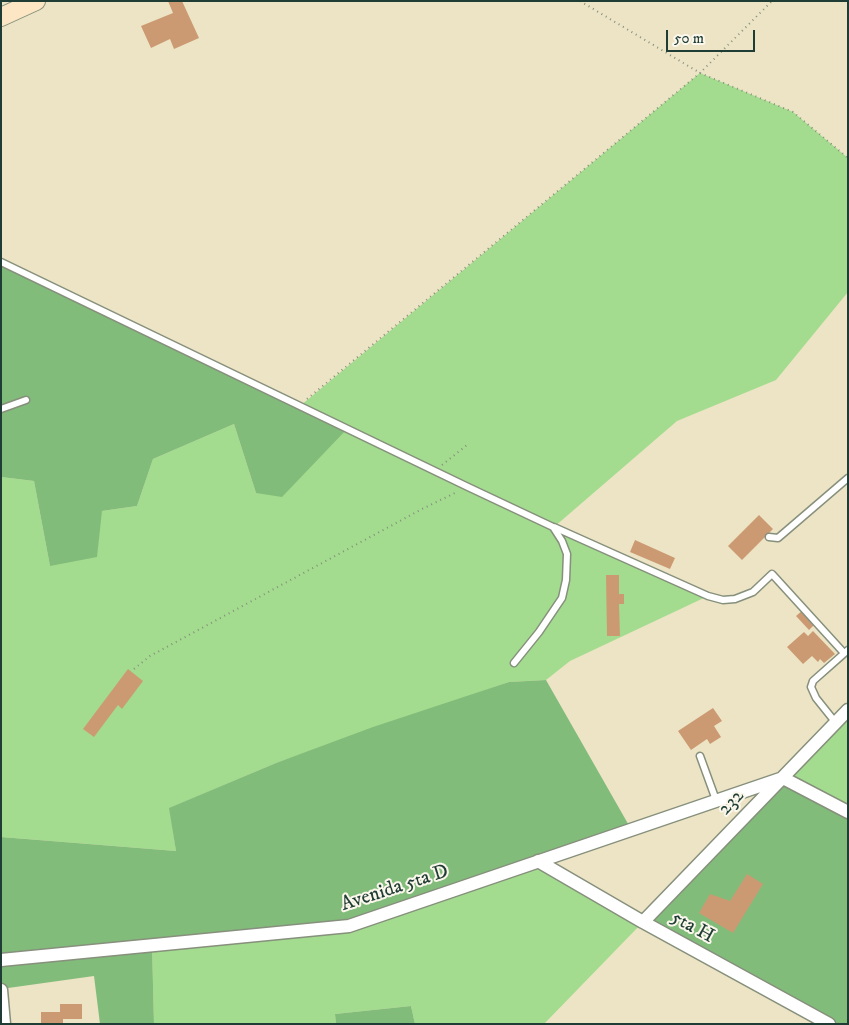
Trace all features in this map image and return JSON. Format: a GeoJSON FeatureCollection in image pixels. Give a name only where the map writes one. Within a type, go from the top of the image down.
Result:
{"type":"FeatureCollection","features":[{"type":"Feature","properties":{"kind":"street"},"geometry":{"type":"LineString","coordinates":[[1,17],[36,1]]}},
{"type":"Feature","properties":{"kind":"street","name":"232"},"geometry":{"type":"LineString","coordinates":[[643,922],[848,710]]}},
{"type":"Feature","properties":{"kind":"street"},"geometry":{"type":"LineString","coordinates":[[783,778],[848,812]]}},
{"type":"Feature","properties":{"kind":"street","name":"Avenida 5ta D"},"geometry":{"type":"LineString","coordinates":[[1,960],[349,926],[783,778]]}},
{"type":"Feature","properties":{"kind":"street","name":"5ta H"},"geometry":{"type":"LineString","coordinates":[[538,861],[643,922],[830,1024]]}},
{"type":"Feature","properties":{"kind":"street"},"geometry":{"type":"LineString","coordinates":[[1,990],[4,1024]]}},
{"type":"Feature","properties":{"kind":"lane"},"geometry":{"type":"LineString","coordinates":[[1,262],[468,487],[708,596],[724,600],[735,599],[752,592],[772,574],[846,651],[814,681],[811,687],[816,698],[836,723]]}},
{"type":"Feature","properties":{"kind":"lane"},"geometry":{"type":"LineString","coordinates":[[1,409],[26,400]]}},
{"type":"Feature","properties":{"kind":"lane"},"geometry":{"type":"LineString","coordinates":[[768,537],[778,538],[848,478]]}},
{"type":"Feature","properties":{"kind":"lane"},"geometry":{"type":"LineString","coordinates":[[514,662],[562,598],[566,580],[567,554],[562,541],[553,527]]}},
{"type":"Feature","properties":{"kind":"lane"},"geometry":{"type":"LineString","coordinates":[[700,756],[716,800]]}},
{"type":"Feature","properties":{"kind":"path"},"geometry":{"type":"LineString","coordinates":[[580,1],[700,72],[792,112],[848,158]]}},
{"type":"Feature","properties":{"kind":"path"},"geometry":{"type":"LineString","coordinates":[[300,406],[700,72],[772,1]]}},
{"type":"Feature","properties":{"kind":"path"},"geometry":{"type":"LineString","coordinates":[[435,471],[467,445]]}},
{"type":"Feature","properties":{"kind":"path"},"geometry":{"type":"LineString","coordinates":[[134,669],[150,656],[422,509],[468,487]]}},
{"type":"Feature","properties":{"kind":"green space"},"geometry":{"type":"Polygon","coordinates":[[[700,73],[793,112],[848,158],[848,292],[776,380],[677,421],[554,527],[708,596],[570,661],[546,680],[509,682],[276,763],[170,808],[176,851],[1,837],[1,477],[34,481],[50,566],[102,511],[137,506],[153,459],[234,424],[256,493],[300,406],[700,73]]]}},
{"type":"Feature","properties":{"kind":"green space"},"geometry":{"type":"Polygon","coordinates":[[[1,262],[347,429],[282,497],[256,493],[234,424],[153,459],[137,506],[102,511],[97,557],[50,566],[34,481],[1,477],[1,262]]]}},
{"type":"Feature","properties":{"kind":"green space"},"geometry":{"type":"Polygon","coordinates":[[[546,680],[631,829],[349,926],[152,945],[154,1024],[100,1024],[94,976],[1,989],[1,837],[176,851],[169,808],[276,763],[373,727],[509,682],[546,680]]]}},
{"type":"Feature","properties":{"kind":"green space"},"geometry":{"type":"Polygon","coordinates":[[[848,710],[848,812],[783,778],[848,710]]]}},
{"type":"Feature","properties":{"kind":"green space"},"geometry":{"type":"Polygon","coordinates":[[[783,778],[848,812],[848,1024],[829,1024],[643,922],[783,778]]]}},
{"type":"Feature","properties":{"kind":"green space"},"geometry":{"type":"Polygon","coordinates":[[[538,861],[643,922],[544,1024],[415,1024],[411,1006],[335,1014],[336,1024],[154,1024],[152,945],[538,861]]]}},
{"type":"Feature","properties":{"kind":"green space"},"geometry":{"type":"Polygon","coordinates":[[[411,1006],[415,1024],[336,1024],[335,1014],[411,1006]]]}},
{"type":"Feature","properties":{"kind":"building"},"geometry":{"type":"Polygon","coordinates":[[[168,1],[182,1],[199,38],[174,49],[170,39],[151,48],[141,26],[173,13],[168,1]]]}},
{"type":"Feature","properties":{"kind":"building"},"geometry":{"type":"Polygon","coordinates":[[[759,515],[773,529],[742,560],[728,546],[759,515]]]}},
{"type":"Feature","properties":{"kind":"building"},"geometry":{"type":"Polygon","coordinates":[[[635,540],[675,558],[670,569],[630,552],[635,540]]]}},
{"type":"Feature","properties":{"kind":"building"},"geometry":{"type":"Polygon","coordinates":[[[606,575],[619,575],[619,594],[624,594],[624,604],[619,604],[620,636],[607,636],[606,575]]]}},
{"type":"Feature","properties":{"kind":"building"},"geometry":{"type":"Polygon","coordinates":[[[803,610],[816,623],[809,630],[796,616],[803,610]]]}},
{"type":"Feature","properties":{"kind":"building"},"geometry":{"type":"Polygon","coordinates":[[[813,631],[835,654],[824,663],[820,659],[818,662],[812,656],[803,664],[787,647],[804,632],[808,636],[813,631]]]}},
{"type":"Feature","properties":{"kind":"building"},"geometry":{"type":"Polygon","coordinates":[[[128,669],[143,681],[122,709],[118,705],[94,737],[83,729],[128,669]]]}},
{"type":"Feature","properties":{"kind":"building"},"geometry":{"type":"Polygon","coordinates":[[[713,708],[722,721],[714,726],[721,737],[710,744],[707,739],[691,750],[678,731],[713,708]]]}},
{"type":"Feature","properties":{"kind":"building"},"geometry":{"type":"Polygon","coordinates":[[[747,874],[763,884],[733,933],[699,913],[710,894],[730,901],[747,874]]]}},
{"type":"Feature","properties":{"kind":"building"},"geometry":{"type":"Polygon","coordinates":[[[60,1004],[82,1004],[82,1019],[63,1019],[63,1024],[41,1024],[41,1012],[60,1012],[60,1004]]]}}]}
